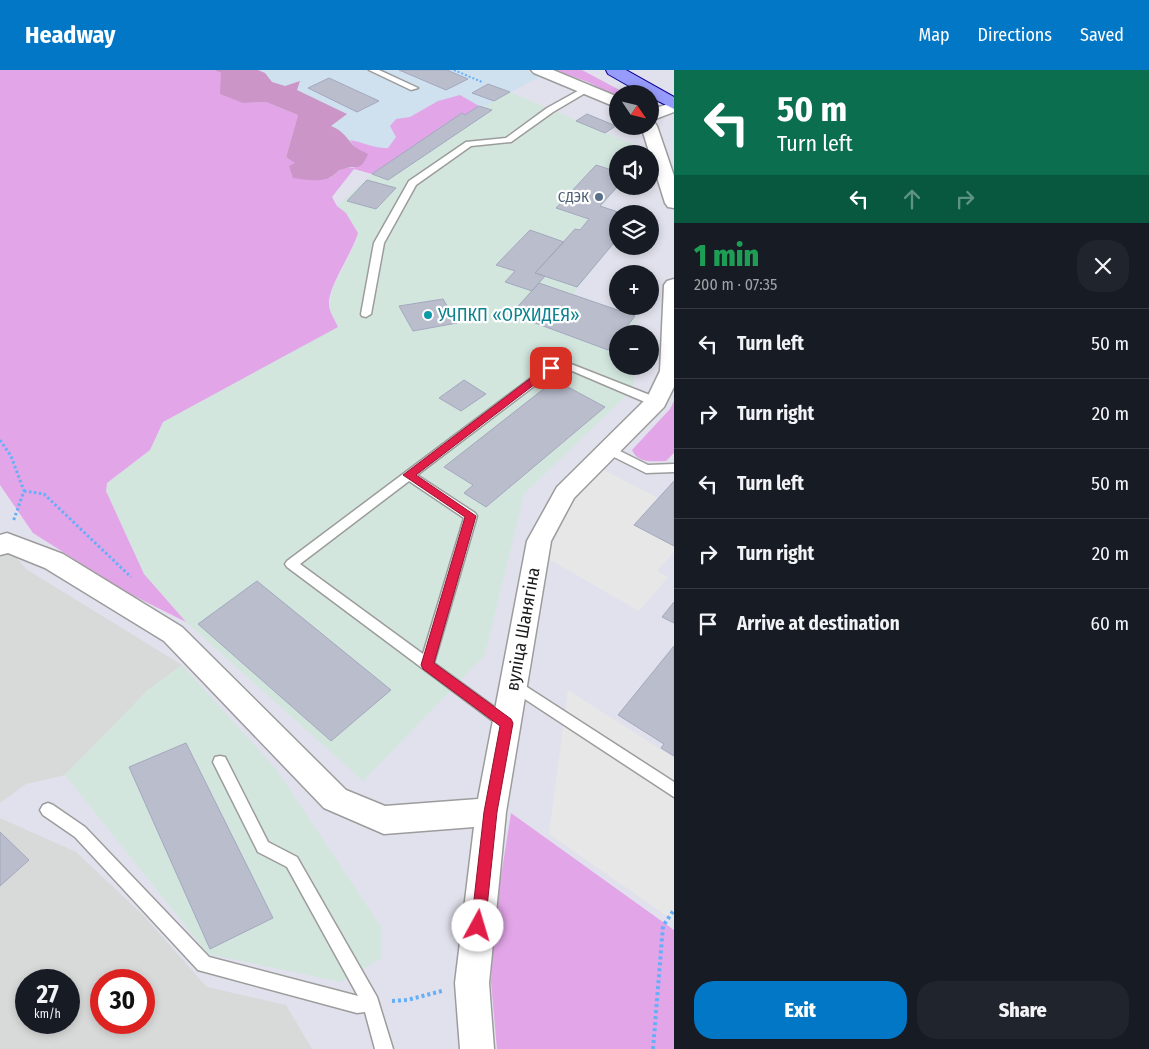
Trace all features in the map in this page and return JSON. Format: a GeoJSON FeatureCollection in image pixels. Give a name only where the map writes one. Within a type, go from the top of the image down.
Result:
{"type":"FeatureCollection","features":[{"type":"Feature","properties":{"kind":"main road"},"geometry":{"type":"LineString","coordinates":[[614,70],[674,105]]}},
{"type":"Feature","properties":{"kind":"main road"},"geometry":{"type":"LineString","coordinates":[[645,70],[674,87]]}},
{"type":"Feature","properties":{"kind":"street"},"geometry":{"type":"LineString","coordinates":[[539,70],[609,99]]}},
{"type":"Feature","properties":{"kind":"street"},"geometry":{"type":"LineString","coordinates":[[659,112],[674,105]]}},
{"type":"Feature","properties":{"kind":"street"},"geometry":{"type":"LineString","coordinates":[[653,135],[674,203]]}},
{"type":"Feature","properties":{"kind":"street","name":"вуліца Шанягіна"},"geometry":{"type":"LineString","coordinates":[[477,1049],[472,983],[491,812],[539,541],[565,493],[656,402],[671,371],[674,285]]}},
{"type":"Feature","properties":{"kind":"street"},"geometry":{"type":"LineString","coordinates":[[3,544],[54,561],[173,634],[335,799],[384,820],[491,812]]}},
{"type":"Feature","properties":{"kind":"lane"},"geometry":{"type":"LineString","coordinates":[[373,70],[414,88]]}},
{"type":"Feature","properties":{"kind":"lane"},"geometry":{"type":"LineString","coordinates":[[366,314],[379,243],[412,183],[469,144],[508,140],[550,110],[588,89]]}},
{"type":"Feature","properties":{"kind":"lane"},"geometry":{"type":"LineString","coordinates":[[506,723],[291,564],[551,368],[571,367],[656,402]]}},
{"type":"Feature","properties":{"kind":"lane"},"geometry":{"type":"LineString","coordinates":[[608,449],[646,469],[674,468]]}},
{"type":"Feature","properties":{"kind":"lane"},"geometry":{"type":"LineString","coordinates":[[408,475],[471,516],[427,665]]}},
{"type":"Feature","properties":{"kind":"lane"},"geometry":{"type":"LineString","coordinates":[[513,684],[674,790]]}},
{"type":"Feature","properties":{"kind":"lane"},"geometry":{"type":"LineString","coordinates":[[220,762],[264,847],[292,862],[371,1003],[384,1049]]}},
{"type":"Feature","properties":{"kind":"lane"},"geometry":{"type":"LineString","coordinates":[[48,810],[80,832],[204,964],[357,1005],[371,1003]]}},
{"type":"Feature","properties":{"kind":"path"},"geometry":{"type":"LineString","coordinates":[[454,70],[482,82]]}},
{"type":"Feature","properties":{"kind":"path"},"geometry":{"type":"LineString","coordinates":[[0,440],[11,456],[24,491],[3,544]]}},
{"type":"Feature","properties":{"kind":"path"},"geometry":{"type":"LineString","coordinates":[[24,491],[44,494],[132,578]]}},
{"type":"Feature","properties":{"kind":"path"},"geometry":{"type":"LineString","coordinates":[[653,1049],[663,926],[674,910]]}},
{"type":"Feature","properties":{"kind":"path"},"geometry":{"type":"LineString","coordinates":[[371,1003],[407,1000],[472,983]]}},
{"type":"Feature","properties":{"kind":"shaded area"},"geometry":{"type":"Polygon","coordinates":[[[0,70],[214,70],[221,73],[243,103],[266,102],[298,115],[286,157],[330,178],[343,168],[354,168],[354,146],[350,140],[388,148],[396,137],[390,126],[396,119],[410,117],[438,101],[460,95],[479,106],[465,115],[462,113],[372,174],[354,169],[332,197],[337,206],[346,213],[358,233],[336,279],[330,297],[330,310],[338,327],[163,422],[150,450],[107,483],[106,491],[144,574],[186,622],[126,592],[33,533],[0,485],[0,70]]]}},
{"type":"Feature","properties":{"kind":"shaded area"},"geometry":{"type":"Polygon","coordinates":[[[214,70],[258,70],[265,73],[272,82],[285,86],[300,81],[297,90],[347,114],[331,126],[341,132],[356,148],[368,154],[363,164],[358,167],[341,170],[331,177],[320,180],[293,178],[289,166],[295,163],[286,157],[298,115],[266,102],[243,103],[220,94],[221,73],[214,70]]]}},
{"type":"Feature","properties":{"kind":"shaded area"},"geometry":{"type":"Polygon","coordinates":[[[232,70],[525,70],[541,76],[484,107],[479,106],[372,174],[232,70]]]}},
{"type":"Feature","properties":{"kind":"shaded area"},"geometry":{"type":"Polygon","coordinates":[[[555,70],[582,70],[610,85],[609,93],[588,82],[555,70]]]}},
{"type":"Feature","properties":{"kind":"shaded area"},"geometry":{"type":"Polygon","coordinates":[[[510,92],[634,145],[609,145],[609,195],[611,195],[602,206],[609,208],[609,249],[573,294],[609,307],[609,315],[636,316],[636,325],[609,325],[609,375],[634,375],[634,388],[524,494],[485,655],[363,781],[186,622],[144,574],[106,491],[107,483],[150,450],[163,422],[337,327],[329,306],[333,288],[354,246],[358,233],[346,213],[337,206],[372,174],[462,113],[466,114],[479,106],[484,107],[510,92]]]}},
{"type":"Feature","properties":{"kind":"shaded area"},"geometry":{"type":"Polygon","coordinates":[[[674,401],[674,453],[666,461],[646,461],[638,458],[632,450],[670,409],[674,401]]]}},
{"type":"Feature","properties":{"kind":"shaded area"},"geometry":{"type":"Polygon","coordinates":[[[600,468],[658,498],[634,525],[674,546],[674,552],[657,571],[668,577],[639,611],[547,558],[575,493],[600,468]]]}},
{"type":"Feature","properties":{"kind":"shaded area"},"geometry":{"type":"Polygon","coordinates":[[[0,538],[26,569],[182,665],[148,690],[65,775],[26,784],[0,803],[0,538]]]}},
{"type":"Feature","properties":{"kind":"shaded area"},"geometry":{"type":"Polygon","coordinates":[[[182,665],[277,770],[381,927],[382,958],[340,982],[208,954],[65,775],[148,690],[182,665]]]}},
{"type":"Feature","properties":{"kind":"shaded area"},"geometry":{"type":"Polygon","coordinates":[[[568,690],[674,758],[674,921],[549,834],[568,690]]]}},
{"type":"Feature","properties":{"kind":"shaded area"},"geometry":{"type":"Polygon","coordinates":[[[511,813],[674,930],[674,1049],[497,1049],[491,982],[496,908],[511,813]]]}},
{"type":"Feature","properties":{"kind":"shaded area"},"geometry":{"type":"Polygon","coordinates":[[[0,818],[76,852],[143,915],[207,987],[286,1005],[312,1049],[0,1049],[0,818]]]}},
{"type":"Feature","properties":{"kind":"building"},"geometry":{"type":"Polygon","coordinates":[[[399,70],[447,70],[468,79],[446,90],[399,70]]]}},
{"type":"Feature","properties":{"kind":"building"},"geometry":{"type":"Polygon","coordinates":[[[329,78],[379,101],[357,112],[308,88],[329,78]]]}},
{"type":"Feature","properties":{"kind":"building"},"geometry":{"type":"Polygon","coordinates":[[[488,84],[510,92],[494,101],[472,93],[488,84]]]}},
{"type":"Feature","properties":{"kind":"building"},"geometry":{"type":"Polygon","coordinates":[[[479,106],[492,110],[388,180],[372,174],[462,113],[465,115],[479,106]]]}},
{"type":"Feature","properties":{"kind":"building"},"geometry":{"type":"Polygon","coordinates":[[[587,114],[609,123],[609,130],[605,133],[576,121],[587,114]]]}},
{"type":"Feature","properties":{"kind":"building"},"geometry":{"type":"Polygon","coordinates":[[[596,165],[609,169],[610,195],[600,206],[609,209],[609,249],[577,287],[535,273],[575,229],[580,230],[589,219],[556,208],[596,165]]]}},
{"type":"Feature","properties":{"kind":"building"},"geometry":{"type":"Polygon","coordinates":[[[367,180],[396,188],[376,209],[347,201],[367,180]]]}},
{"type":"Feature","properties":{"kind":"building"},"geometry":{"type":"Polygon","coordinates":[[[530,230],[564,242],[535,273],[545,276],[532,291],[505,282],[515,271],[496,265],[530,230]]]}},
{"type":"Feature","properties":{"kind":"building"},"geometry":{"type":"Polygon","coordinates":[[[539,283],[609,307],[609,315],[635,316],[628,325],[609,325],[608,350],[511,314],[539,283]]]}},
{"type":"Feature","properties":{"kind":"building","name":"УЧПКП «ОРХИДЕЯ»"},"geometry":{"type":"Polygon","coordinates":[[[443,299],[457,323],[413,331],[399,306],[443,299]]]}},
{"type":"Feature","properties":{"kind":"building"},"geometry":{"type":"Polygon","coordinates":[[[464,380],[486,394],[461,411],[439,398],[464,380]]]}},
{"type":"Feature","properties":{"kind":"building"},"geometry":{"type":"Polygon","coordinates":[[[555,380],[605,407],[486,507],[464,493],[473,485],[444,467],[555,380]]]}},
{"type":"Feature","properties":{"kind":"building"},"geometry":{"type":"Polygon","coordinates":[[[674,481],[674,546],[634,525],[674,481]]]}},
{"type":"Feature","properties":{"kind":"building"},"geometry":{"type":"Polygon","coordinates":[[[257,581],[391,690],[331,741],[198,624],[257,581]]]}},
{"type":"Feature","properties":{"kind":"building"},"geometry":{"type":"Polygon","coordinates":[[[674,602],[674,623],[662,617],[674,602]]]}},
{"type":"Feature","properties":{"kind":"building"},"geometry":{"type":"Polygon","coordinates":[[[674,646],[674,756],[661,748],[664,744],[618,715],[674,646]]]}},
{"type":"Feature","properties":{"kind":"building"},"geometry":{"type":"Polygon","coordinates":[[[186,743],[273,918],[210,949],[129,767],[186,743]]]}},
{"type":"Feature","properties":{"kind":"building"},"geometry":{"type":"Polygon","coordinates":[[[0,832],[29,860],[0,886],[0,832]]]}},
{"type":"Feature","properties":{"kind":"place","name":"СДЭК"},"geometry":{"type":"Point","coordinates":[599,197]}},
{"type":"Feature","properties":{"kind":"place","name":"УЧПКП «ОРХИДЕЯ»"},"geometry":{"type":"Point","coordinates":[428,315]}},
{"type":"Feature","properties":{"kind":"route"},"geometry":{"type":"LineString","coordinates":[[478,926],[491,812],[506,723],[427,665],[471,516],[408,475],[551,368]]}}]}
